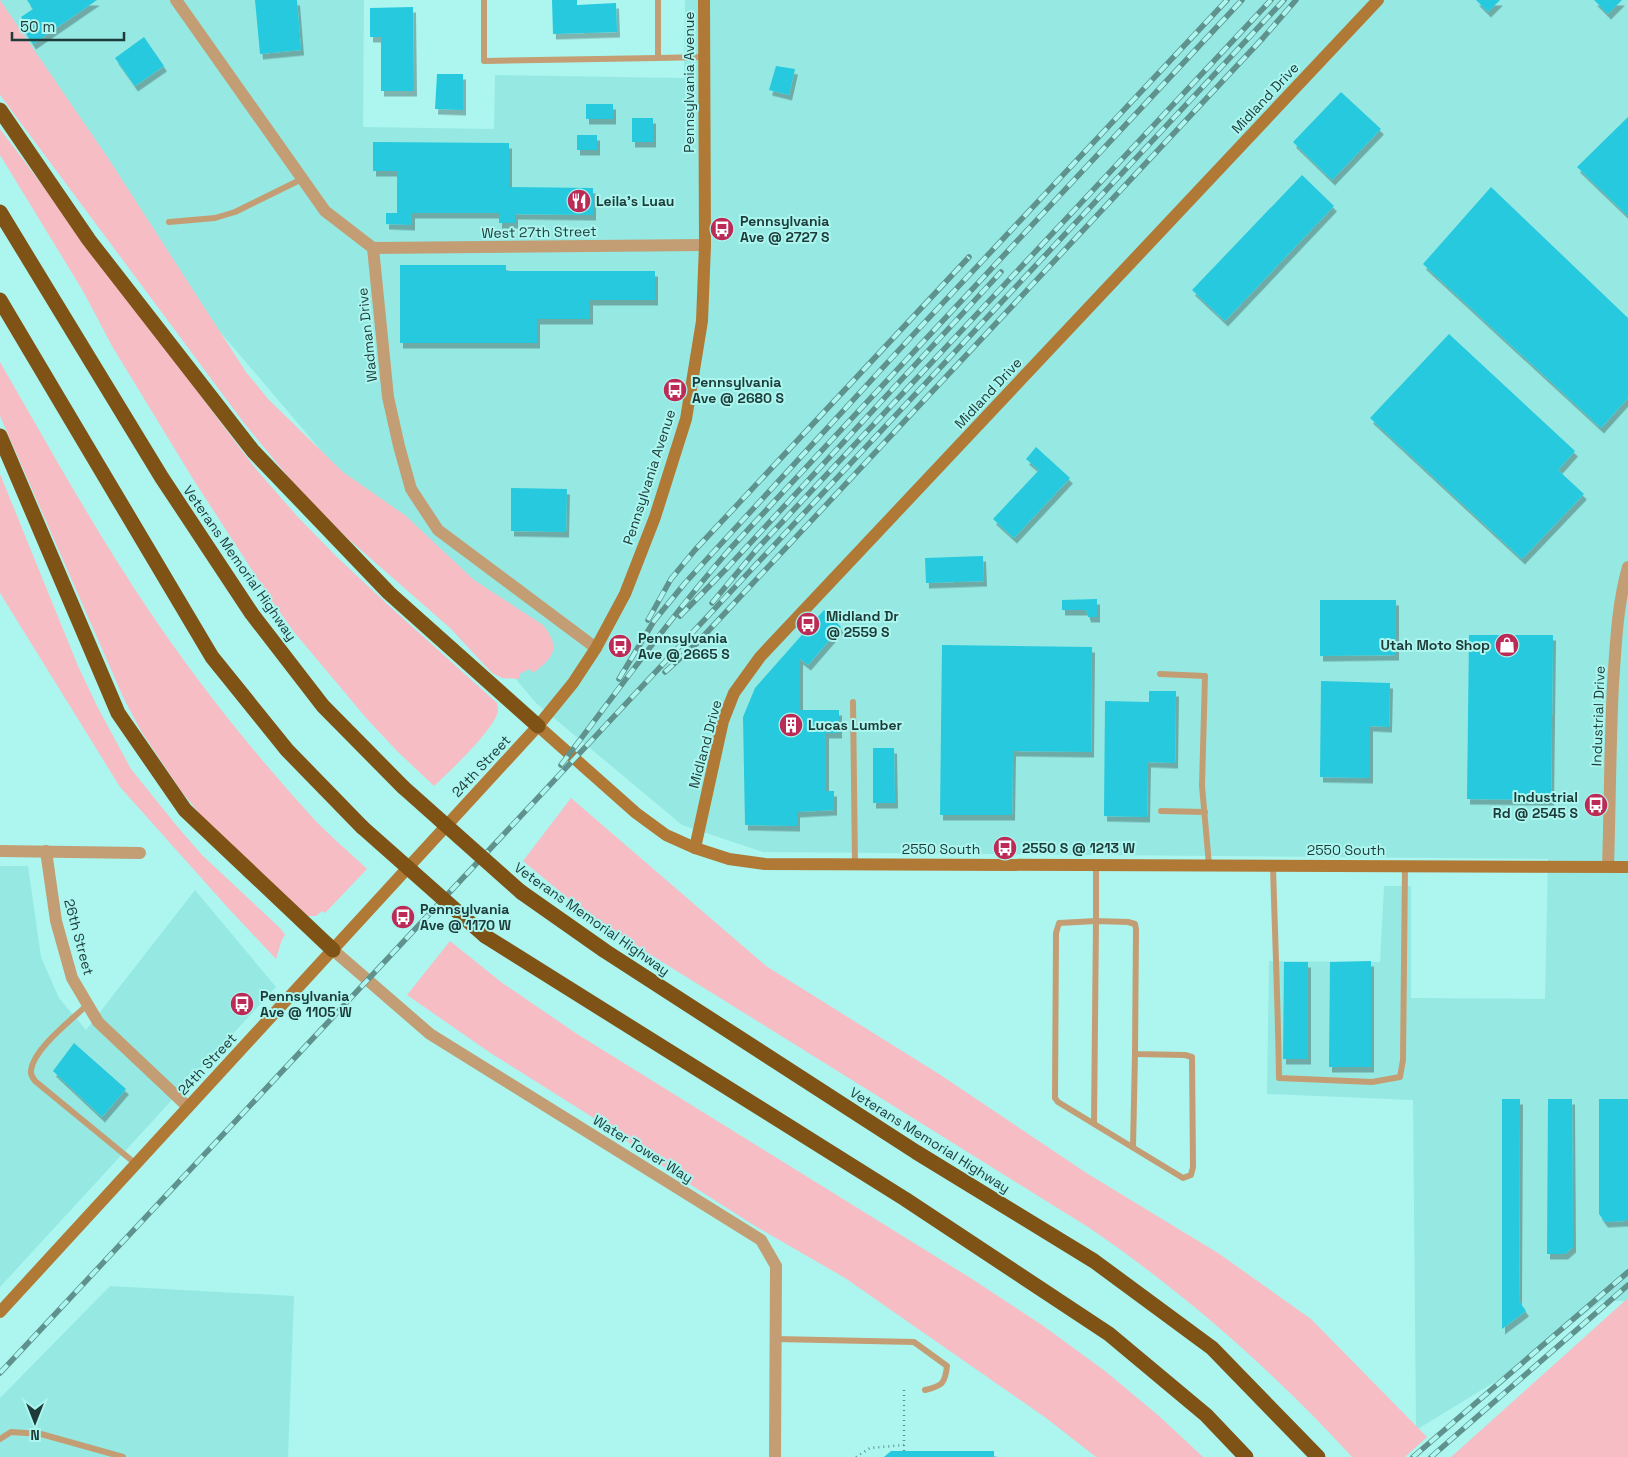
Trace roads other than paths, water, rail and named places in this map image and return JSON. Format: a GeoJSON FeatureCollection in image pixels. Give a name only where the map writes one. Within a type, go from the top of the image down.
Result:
{"type":"FeatureCollection","features":[{"type":"Feature","properties":{"kind":"highway"},"geometry":{"type":"LineString","coordinates":[[0,110],[89,240],[253,451],[389,593],[538,726]]}},
{"type":"Feature","properties":{"kind":"highway","name":"Veterans Memorial Highway"},"geometry":{"type":"LineString","coordinates":[[0,212],[162,478],[252,614],[323,706],[403,787],[521,892],[605,951],[916,1152],[1094,1261],[1212,1348],[1318,1457]]}},
{"type":"Feature","properties":{"kind":"highway"},"geometry":{"type":"LineString","coordinates":[[0,300],[212,657],[287,750],[362,827],[485,936],[905,1199],[1109,1334],[1206,1415],[1246,1457]]}},
{"type":"Feature","properties":{"kind":"highway"},"geometry":{"type":"LineString","coordinates":[[0,436],[118,713],[185,810],[333,950]]}},
{"type":"Feature","properties":{"kind":"main road","name":"Pennsylvania Avenue"},"geometry":{"type":"LineString","coordinates":[[538,726],[574,684],[596,648],[624,594],[655,517],[686,419],[702,321],[705,245],[704,0]]}},
{"type":"Feature","properties":{"kind":"main road","name":"Midland Drive"},"geometry":{"type":"LineString","coordinates":[[695,848],[723,721],[734,693],[760,658],[1378,0]]}},
{"type":"Feature","properties":{"kind":"main road","name":"2550 South"},"geometry":{"type":"LineString","coordinates":[[538,726],[636,814],[666,835],[695,848],[729,859],[765,864],[1628,867]]}},
{"type":"Feature","properties":{"kind":"main road","name":"24th Street"},"geometry":{"type":"LineString","coordinates":[[0,1312],[538,726]]}},
{"type":"Feature","properties":{"kind":"street"},"geometry":{"type":"LineString","coordinates":[[176,0],[325,211],[373,248]]}},
{"type":"Feature","properties":{"kind":"street","name":"West 27th Street"},"geometry":{"type":"LineString","coordinates":[[373,248],[705,245]]}},
{"type":"Feature","properties":{"kind":"street","name":"Wadman Drive"},"geometry":{"type":"LineString","coordinates":[[373,248],[388,398],[411,488],[438,530],[596,648]]}},
{"type":"Feature","properties":{"kind":"street","name":"Industrial Drive"},"geometry":{"type":"LineString","coordinates":[[1608,866],[1612,707],[1617,626],[1621,591],[1628,567]]}},
{"type":"Feature","properties":{"kind":"street"},"geometry":{"type":"LineString","coordinates":[[0,851],[140,853]]}},
{"type":"Feature","properties":{"kind":"street","name":"26th Street"},"geometry":{"type":"LineString","coordinates":[[46,851],[56,920],[72,978],[98,1022],[188,1107]]}},
{"type":"Feature","properties":{"kind":"street","name":"Water Tower Way"},"geometry":{"type":"LineString","coordinates":[[333,950],[430,1034],[761,1240],[776,1266],[775,1457]]}},
{"type":"Feature","properties":{"kind":"lane"},"geometry":{"type":"LineString","coordinates":[[484,0],[484,61],[704,57]]}},
{"type":"Feature","properties":{"kind":"lane"},"geometry":{"type":"LineString","coordinates":[[658,0],[658,58]]}},
{"type":"Feature","properties":{"kind":"lane"},"geometry":{"type":"LineString","coordinates":[[169,222],[215,218],[236,212],[302,179]]}},
{"type":"Feature","properties":{"kind":"lane"},"geometry":{"type":"LineString","coordinates":[[1160,674],[1204,676],[1202,786],[1209,865]]}},
{"type":"Feature","properties":{"kind":"lane"},"geometry":{"type":"LineString","coordinates":[[852,702],[855,864]]}},
{"type":"Feature","properties":{"kind":"lane"},"geometry":{"type":"LineString","coordinates":[[1161,811],[1205,812]]}},
{"type":"Feature","properties":{"kind":"lane"},"geometry":{"type":"LineString","coordinates":[[1094,1124],[1096,865]]}},
{"type":"Feature","properties":{"kind":"lane"},"geometry":{"type":"LineString","coordinates":[[1273,865],[1279,1078],[1366,1082],[1400,1077],[1402,1068],[1405,866]]}},
{"type":"Feature","properties":{"kind":"lane"},"geometry":{"type":"LineString","coordinates":[[1133,1147],[1135,924],[1096,921],[1059,923],[1057,927],[1055,1098],[1058,1102],[1183,1178],[1191,1175],[1193,1158],[1192,1057],[1185,1055],[1135,1054]]}},
{"type":"Feature","properties":{"kind":"lane"},"geometry":{"type":"LineString","coordinates":[[88,1004],[45,1046],[36,1058],[31,1074],[35,1082],[136,1164]]}},
{"type":"Feature","properties":{"kind":"lane"},"geometry":{"type":"LineString","coordinates":[[776,1340],[914,1342],[947,1366],[946,1378],[940,1386],[925,1390]]}},
{"type":"Feature","properties":{"kind":"lane"},"geometry":{"type":"LineString","coordinates":[[0,1439],[11,1432],[41,1434],[123,1457]]}},
{"type":"Feature","properties":{"kind":"railway"},"geometry":{"type":"LineString","coordinates":[[619,679],[654,621],[685,583],[911,337],[1227,0]]}},
{"type":"Feature","properties":{"kind":"railway"},"geometry":{"type":"LineString","coordinates":[[561,765],[664,629],[729,550],[1242,0]]}},
{"type":"Feature","properties":{"kind":"railway"},"geometry":{"type":"LineString","coordinates":[[712,603],[757,549],[1271,0]]}},
{"type":"Feature","properties":{"kind":"railway"},"geometry":{"type":"LineString","coordinates":[[0,1373],[1284,0]]}},
{"type":"Feature","properties":{"kind":"railway"},"geometry":{"type":"LineString","coordinates":[[665,672],[696,644],[1263,38],[1296,0]]}},
{"type":"Feature","properties":{"kind":"railway"},"geometry":{"type":"LineString","coordinates":[[648,620],[671,579],[695,550],[969,257]]}},
{"type":"Feature","properties":{"kind":"railway"},"geometry":{"type":"LineString","coordinates":[[680,616],[728,567],[1001,272]]}},
{"type":"Feature","properties":{"kind":"railway"},"geometry":{"type":"LineString","coordinates":[[1413,1457],[1628,1272]]}},
{"type":"Feature","properties":{"kind":"railway"},"geometry":{"type":"LineString","coordinates":[[1431,1457],[1628,1285]]}},
{"type":"Feature","properties":{"kind":"place","name":"Leila's Luau"},"geometry":{"type":"Point","coordinates":[579,201]}},
{"type":"Feature","properties":{"kind":"place","name":"Pennsylvania Ave @ 2727 S"},"geometry":{"type":"Point","coordinates":[722,229]}},
{"type":"Feature","properties":{"kind":"place","name":"Pennsylvania Ave @ 2680 S"},"geometry":{"type":"Point","coordinates":[675,390]}},
{"type":"Feature","properties":{"kind":"place","name":"Midland Dr @ 2559 S"},"geometry":{"type":"Point","coordinates":[808,624]}},
{"type":"Feature","properties":{"kind":"place","name":"Utah Moto Shop"},"geometry":{"type":"Point","coordinates":[1507,645]}},
{"type":"Feature","properties":{"kind":"place","name":"Pennsylvania Ave @ 2665 S"},"geometry":{"type":"Point","coordinates":[620,646]}},
{"type":"Feature","properties":{"kind":"place","name":"Lucas Lumber"},"geometry":{"type":"Point","coordinates":[791,725]}},
{"type":"Feature","properties":{"kind":"place","name":"Industrial Rd @ 2545 S"},"geometry":{"type":"Point","coordinates":[1596,805]}},
{"type":"Feature","properties":{"kind":"place","name":"2550 S @ 1213 W"},"geometry":{"type":"Point","coordinates":[1005,848]}},
{"type":"Feature","properties":{"kind":"place","name":"Pennsylvania Ave @ 1170 W"},"geometry":{"type":"Point","coordinates":[403,917]}},
{"type":"Feature","properties":{"kind":"place","name":"Pennsylvania Ave @ 1105 W"},"geometry":{"type":"Point","coordinates":[242,1004]}}]}
